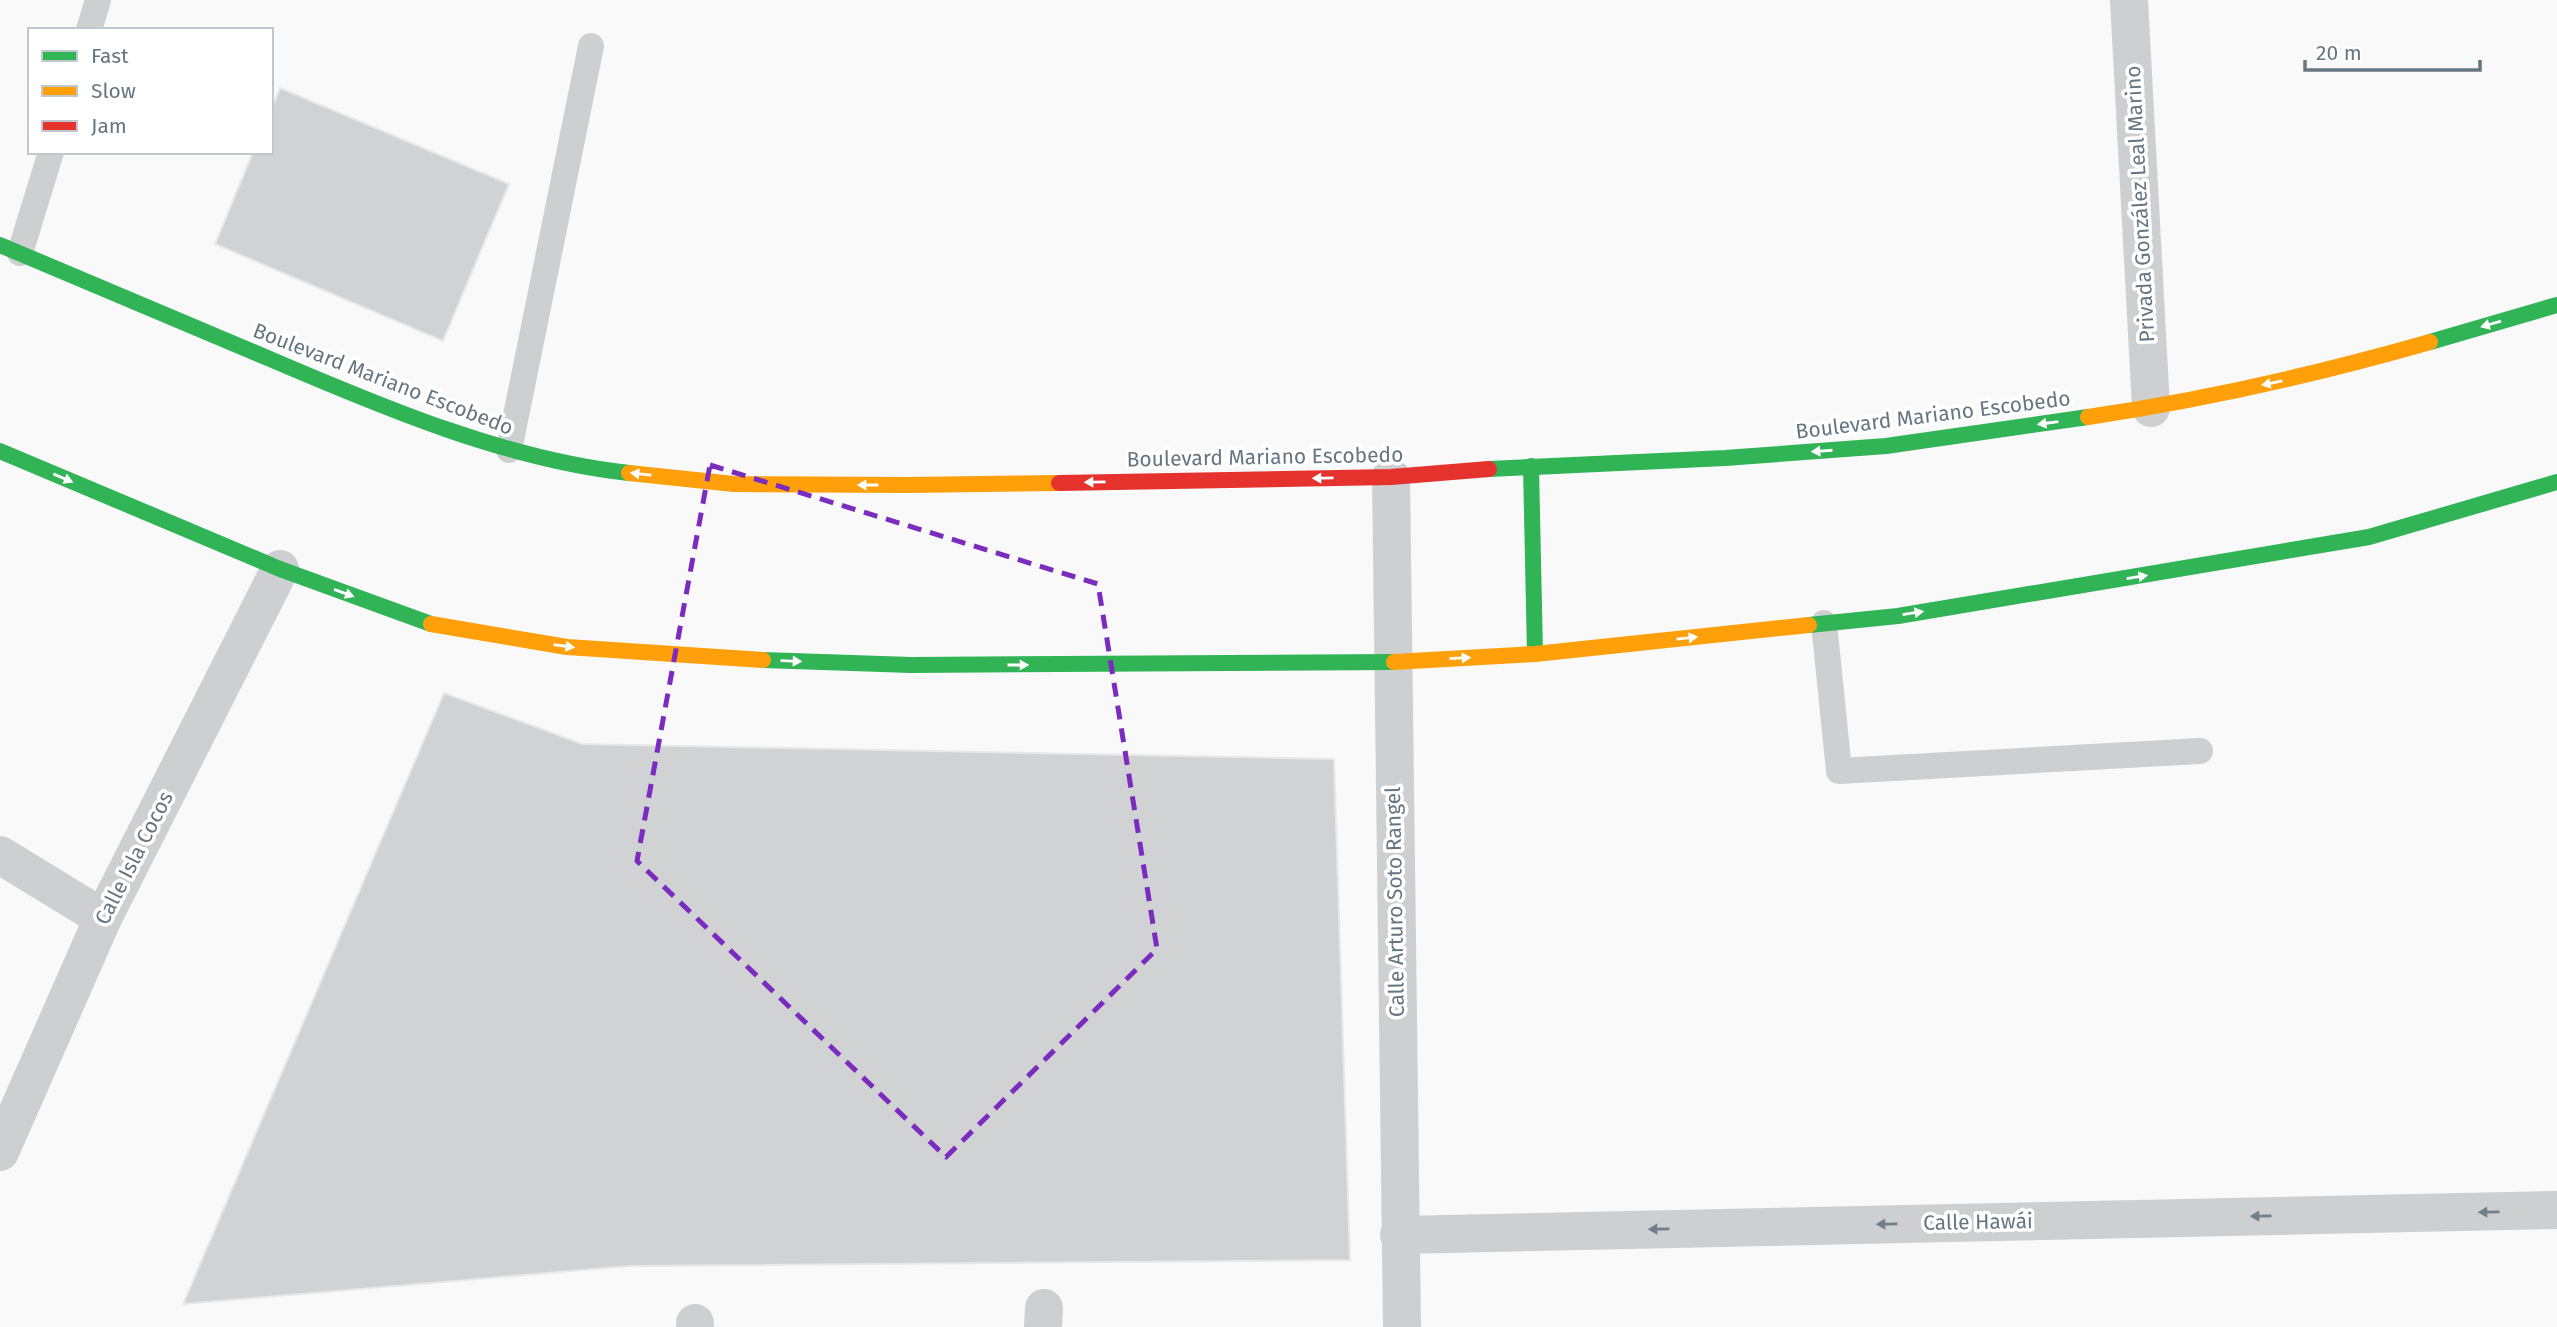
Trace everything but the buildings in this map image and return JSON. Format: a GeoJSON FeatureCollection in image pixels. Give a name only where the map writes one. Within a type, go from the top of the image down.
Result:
{"type":"FeatureCollection","features":[{"type":"Feature","properties":{"kind":"street","name":"Privada González Leal Marino"},"geometry":{"type":"LineString","coordinates":[[2129,0],[2151,408]]}},
{"type":"Feature","properties":{"kind":"street","name":"Boulevard Mariano Escobedo"},"geometry":{"type":"LineString","coordinates":[[10,249],[351,394],[509,450],[600,470],[734,484],[908,485],[1391,477],[1531,466],[1725,458],[1886,446],[2151,408],[2335,369],[2557,305]]}},
{"type":"Feature","properties":{"kind":"street"},"geometry":{"type":"LineString","coordinates":[[0,451],[280,569],[429,624],[567,647],[725,659],[911,665],[1392,662],[1535,654],[1898,616],[2369,537],[2557,482]]}},
{"type":"Feature","properties":{"kind":"street"},"geometry":{"type":"LineString","coordinates":[[1531,466],[1535,654]]}},
{"type":"Feature","properties":{"kind":"street","name":"Calle Arturo Soto Rangel"},"geometry":{"type":"LineString","coordinates":[[1391,477],[1402,1327]]}},
{"type":"Feature","properties":{"kind":"street","name":"Calle Isla Cocos"},"geometry":{"type":"LineString","coordinates":[[0,1152],[103,918],[280,569]]}},
{"type":"Feature","properties":{"kind":"street"},"geometry":{"type":"LineString","coordinates":[[0,855],[103,918]]}},
{"type":"Feature","properties":{"kind":"street","name":"Calle Hawái"},"geometry":{"type":"LineString","coordinates":[[1399,1235],[2557,1210]]}},
{"type":"Feature","properties":{"kind":"lane"},"geometry":{"type":"LineString","coordinates":[[90,28],[98,0]]}},
{"type":"Feature","properties":{"kind":"lane"},"geometry":{"type":"LineString","coordinates":[[509,450],[591,46]]}},
{"type":"Feature","properties":{"kind":"lane"},"geometry":{"type":"LineString","coordinates":[[10,249],[50,154]]}},
{"type":"Feature","properties":{"kind":"lane"},"geometry":{"type":"LineString","coordinates":[[1824,623],[1839,771],[2200,751]]}},
{"type":"Feature","properties":{"kind":"highlighted area"},"geometry":{"type":"Polygon","coordinates":[[[710,465],[1098,584],[1157,949],[946,1157],[637,861],[710,465]]]}},
{"type":"Feature","properties":{"kind":"traffic: fast"},"geometry":{"type":"LineString","coordinates":[[0,245],[401,413],[491,444],[583,466],[629,473]]}},
{"type":"Feature","properties":{"kind":"traffic: fast"},"geometry":{"type":"LineString","coordinates":[[2430,342],[2557,305]]}},
{"type":"Feature","properties":{"kind":"traffic: fast"},"geometry":{"type":"LineString","coordinates":[[1489,469],[1725,458],[1886,446],[2088,417]]}},
{"type":"Feature","properties":{"kind":"traffic: fast"},"geometry":{"type":"LineString","coordinates":[[0,451],[280,569],[431,624]]}},
{"type":"Feature","properties":{"kind":"traffic: fast"},"geometry":{"type":"LineString","coordinates":[[1531,466],[1535,654]]}},
{"type":"Feature","properties":{"kind":"traffic: fast"},"geometry":{"type":"LineString","coordinates":[[1809,625],[1898,616],[2369,537],[2557,482]]}},
{"type":"Feature","properties":{"kind":"traffic: fast"},"geometry":{"type":"LineString","coordinates":[[763,660],[911,665],[1394,662]]}},
{"type":"Feature","properties":{"kind":"traffic: slow"},"geometry":{"type":"LineString","coordinates":[[2088,417],[2175,403],[2260,385],[2430,342]]}},
{"type":"Feature","properties":{"kind":"traffic: slow"},"geometry":{"type":"LineString","coordinates":[[629,473],[734,484],[1059,483]]}},
{"type":"Feature","properties":{"kind":"traffic: slow"},"geometry":{"type":"LineString","coordinates":[[431,624],[567,647],[763,660]]}},
{"type":"Feature","properties":{"kind":"traffic: slow"},"geometry":{"type":"LineString","coordinates":[[1394,662],[1535,654],[1809,625]]}},
{"type":"Feature","properties":{"kind":"traffic: jam"},"geometry":{"type":"LineString","coordinates":[[1059,483],[1391,477],[1489,469]]}}]}
